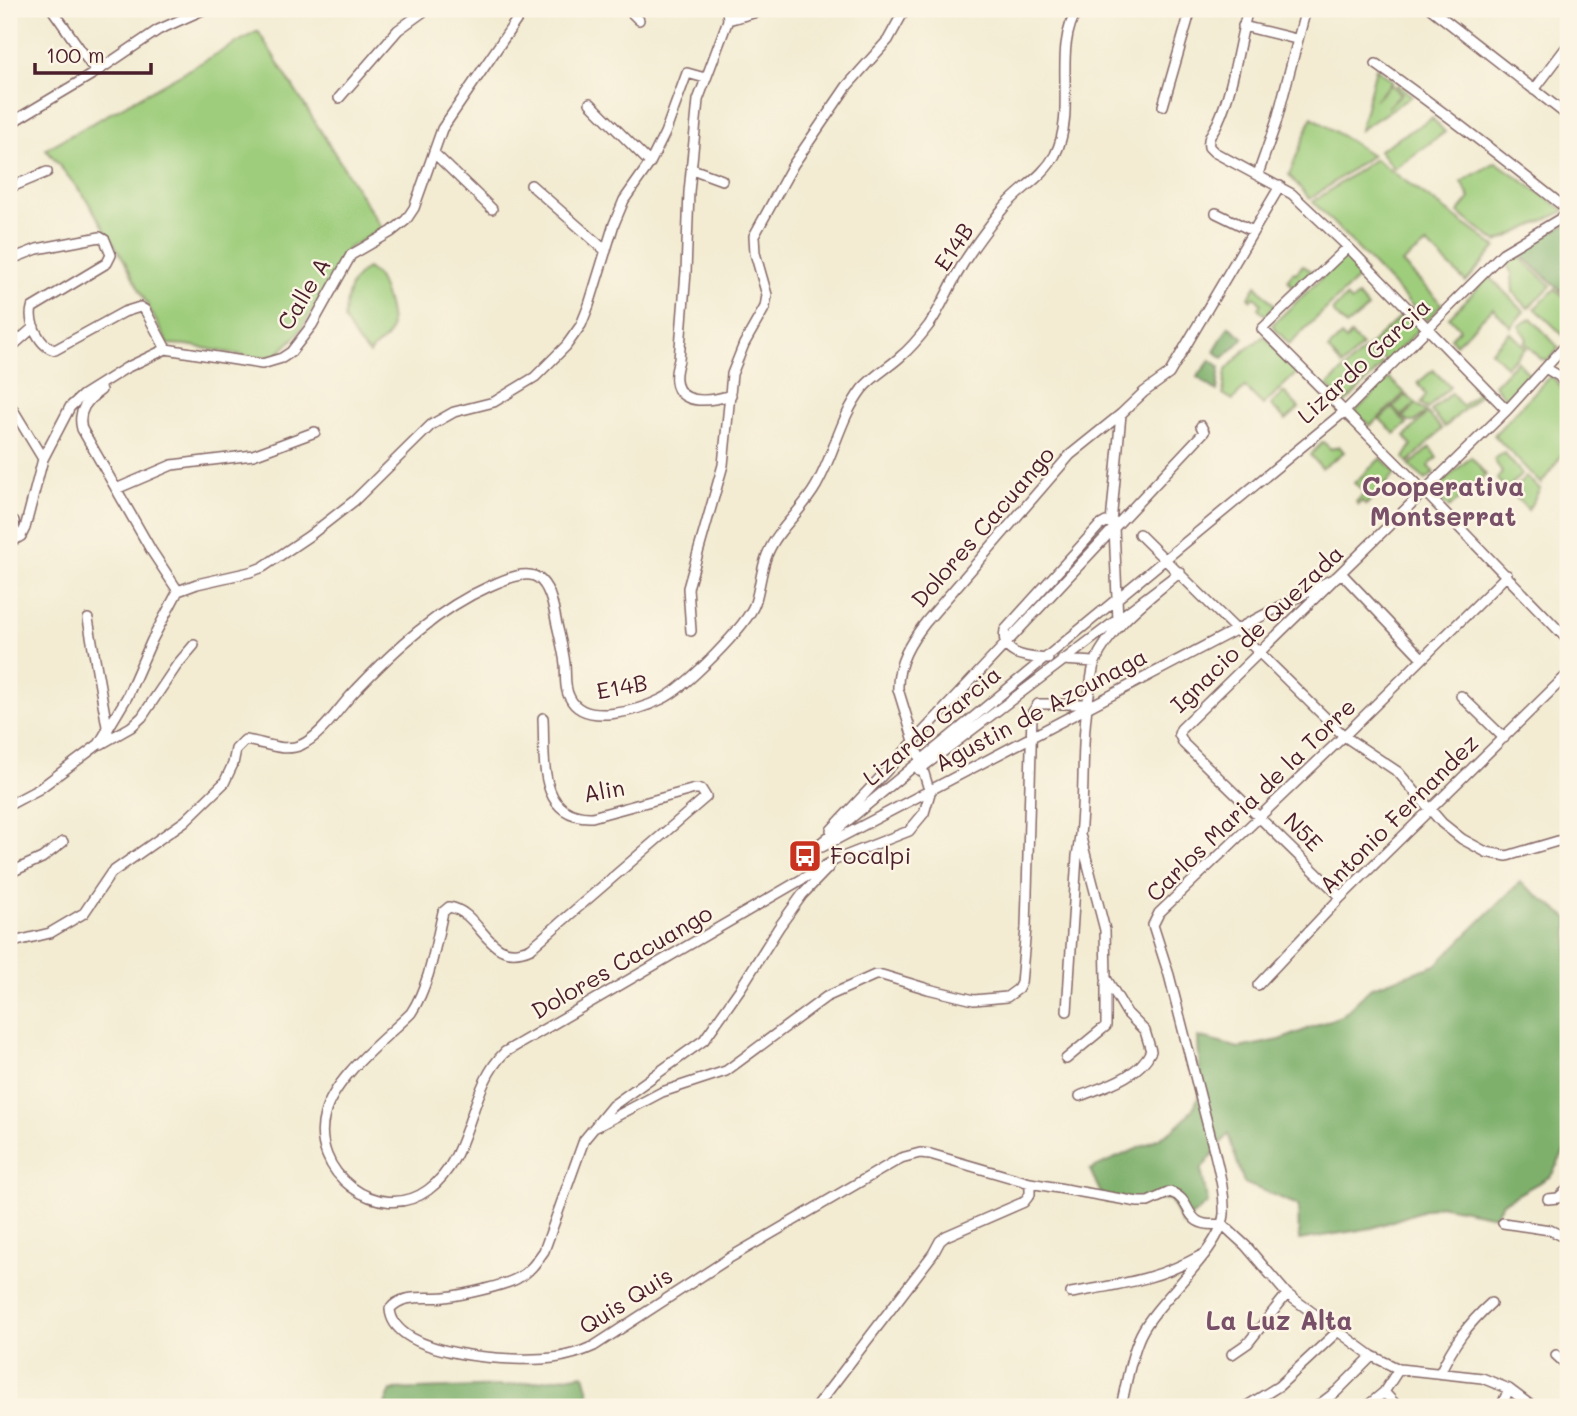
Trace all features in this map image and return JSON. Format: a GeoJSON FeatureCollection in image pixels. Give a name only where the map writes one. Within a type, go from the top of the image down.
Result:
{"type":"FeatureCollection","features":[{"type":"Feature","properties":{"kind":"street"},"geometry":{"type":"LineString","coordinates":[[52,9],[96,72]]}},
{"type":"Feature","properties":{"kind":"street"},"geometry":{"type":"LineString","coordinates":[[9,124],[96,72],[158,30],[202,9]]}},
{"type":"Feature","properties":{"kind":"street"},"geometry":{"type":"LineString","coordinates":[[339,98],[398,30],[427,9]]}},
{"type":"Feature","properties":{"kind":"street","name":"Calle A"},"geometry":{"type":"LineString","coordinates":[[166,349],[262,364],[282,358],[300,342],[351,255],[406,220],[414,208],[442,129],[524,9]]}},
{"type":"Feature","properties":{"kind":"street"},"geometry":{"type":"LineString","coordinates":[[628,9],[639,20]]}},
{"type":"Feature","properties":{"kind":"street"},"geometry":{"type":"LineString","coordinates":[[727,9],[727,20],[698,100],[679,360],[675,372],[677,387],[683,396],[695,401],[713,401],[731,395]]}},
{"type":"Feature","properties":{"kind":"street"},"geometry":{"type":"LineString","coordinates":[[727,20],[768,9]]}},
{"type":"Feature","properties":{"kind":"street"},"geometry":{"type":"LineString","coordinates":[[691,632],[688,588],[723,465],[732,374],[765,307],[767,295],[755,253],[754,236],[793,165],[847,86],[888,40],[905,9]]}},
{"type":"Feature","properties":{"kind":"street","name":"E14B"},"geometry":{"type":"LineString","coordinates":[[9,943],[50,933],[84,913],[111,873],[185,821],[224,783],[233,764],[236,749],[245,740],[286,749],[300,746],[319,731],[359,687],[417,632],[453,606],[494,584],[532,575],[543,580],[550,592],[564,660],[568,696],[575,706],[590,713],[608,715],[655,702],[682,687],[749,616],[766,557],[776,536],[816,486],[843,421],[862,389],[914,344],[932,321],[961,267],[1002,209],[1046,169],[1056,152],[1066,107],[1068,35],[1071,19],[1078,9]]}},
{"type":"Feature","properties":{"kind":"street"},"geometry":{"type":"LineString","coordinates":[[1163,106],[1191,9]]}},
{"type":"Feature","properties":{"kind":"street"},"geometry":{"type":"LineString","coordinates":[[1248,9],[1219,119],[1208,142],[1209,147],[1292,194],[1348,247],[1507,410]]}},
{"type":"Feature","properties":{"kind":"street"},"geometry":{"type":"LineString","coordinates":[[1258,174],[1276,122],[1306,9]]}},
{"type":"Feature","properties":{"kind":"street"},"geometry":{"type":"LineString","coordinates":[[1431,9],[1568,116]]}},
{"type":"Feature","properties":{"kind":"street"},"geometry":{"type":"LineString","coordinates":[[1243,26],[1296,39]]}},
{"type":"Feature","properties":{"kind":"street"},"geometry":{"type":"LineString","coordinates":[[1534,90],[1568,45]]}},
{"type":"Feature","properties":{"kind":"street","name":"Lizardo Garcia"},"geometry":{"type":"LineString","coordinates":[[805,856],[921,764],[1345,411],[1503,253],[1568,212],[1431,102],[1376,64]]}},
{"type":"Feature","properties":{"kind":"street"},"geometry":{"type":"LineString","coordinates":[[99,744],[127,697],[152,640],[178,591],[263,566],[309,536],[354,500],[431,425],[454,412],[494,402],[535,377],[566,346],[581,325],[624,200],[650,163],[665,133],[687,73],[705,78]]}},
{"type":"Feature","properties":{"kind":"street"},"geometry":{"type":"LineString","coordinates":[[590,103],[650,163]]}},
{"type":"Feature","properties":{"kind":"street"},"geometry":{"type":"LineString","coordinates":[[434,153],[492,209]]}},
{"type":"Feature","properties":{"kind":"street"},"geometry":{"type":"LineString","coordinates":[[691,169],[722,180]]}},
{"type":"Feature","properties":{"kind":"street"},"geometry":{"type":"LineString","coordinates":[[9,188],[47,172]]}},
{"type":"Feature","properties":{"kind":"street"},"geometry":{"type":"LineString","coordinates":[[531,185],[606,251]]}},
{"type":"Feature","properties":{"kind":"street","name":"Dolores Cacuango"},"geometry":{"type":"LineString","coordinates":[[705,793],[704,801],[531,948],[520,953],[512,953],[495,946],[460,910],[449,907],[443,912],[428,975],[418,1002],[411,1013],[345,1078],[332,1095],[324,1115],[322,1138],[326,1156],[337,1175],[358,1193],[376,1198],[414,1198],[428,1190],[445,1175],[489,1071],[505,1052],[835,859],[909,831],[929,803],[929,791],[898,683],[906,652],[916,634],[1070,455],[1121,414],[1144,391],[1169,374],[1280,186]]}},
{"type":"Feature","properties":{"kind":"street"},"geometry":{"type":"LineString","coordinates":[[1216,213],[1254,231]]}},
{"type":"Feature","properties":{"kind":"street"},"geometry":{"type":"LineString","coordinates":[[9,260],[37,249],[100,237],[110,249],[111,255],[107,263],[32,308],[34,327],[47,348],[55,350],[124,312],[139,307],[145,310],[166,349],[126,368],[83,395],[70,407],[43,459],[24,528],[20,536],[12,541]]}},
{"type":"Feature","properties":{"kind":"street"},"geometry":{"type":"LineString","coordinates":[[1348,247],[1262,329],[1507,575],[1568,640]]}},
{"type":"Feature","properties":{"kind":"street"},"geometry":{"type":"LineString","coordinates":[[9,349],[34,327]]}},
{"type":"Feature","properties":{"kind":"street","name":"Ignacio de Quezada"},"geometry":{"type":"LineString","coordinates":[[1179,734],[1181,729],[1507,410],[1568,343]]}},
{"type":"Feature","properties":{"kind":"street"},"geometry":{"type":"LineString","coordinates":[[126,368],[92,396],[80,414],[82,429],[151,550],[178,591]]}},
{"type":"Feature","properties":{"kind":"street"},"geometry":{"type":"LineString","coordinates":[[1546,369],[1559,376],[1568,388]]}},
{"type":"Feature","properties":{"kind":"street"},"geometry":{"type":"LineString","coordinates":[[9,403],[43,459]]}},
{"type":"Feature","properties":{"kind":"street"},"geometry":{"type":"LineString","coordinates":[[1118,624],[1112,525],[1121,414]]}},
{"type":"Feature","properties":{"kind":"street"},"geometry":{"type":"LineString","coordinates":[[1112,525],[1204,432],[1201,426]]}},
{"type":"Feature","properties":{"kind":"street"},"geometry":{"type":"LineString","coordinates":[[116,489],[172,465],[253,454],[315,432]]}},
{"type":"Feature","properties":{"kind":"street"},"geometry":{"type":"LineString","coordinates":[[9,519],[14,521],[12,541]]}},
{"type":"Feature","properties":{"kind":"street"},"geometry":{"type":"LineString","coordinates":[[1095,663],[1020,657],[1014,654],[1004,637],[1007,625],[1099,526],[1106,522],[1112,525]]}},
{"type":"Feature","properties":{"kind":"street"},"geometry":{"type":"LineString","coordinates":[[1139,534],[1344,736],[1398,772],[1442,823],[1462,839],[1486,852],[1507,856],[1568,838]]}},
{"type":"Feature","properties":{"kind":"street","name":"Lizardo Garcia"},"geometry":{"type":"LineString","coordinates":[[921,764],[1118,624],[1180,572]]}},
{"type":"Feature","properties":{"kind":"street"},"geometry":{"type":"LineString","coordinates":[[1342,573],[1422,658]]}},
{"type":"Feature","properties":{"kind":"street","name":"Agustin de Azcunaga"},"geometry":{"type":"LineString","coordinates":[[805,856],[1342,573]]}},
{"type":"Feature","properties":{"kind":"street","name":"Carlos Maria de la Torre"},"geometry":{"type":"LineString","coordinates":[[1222,1224],[1224,1215],[1220,1176],[1169,975],[1153,925],[1159,913],[1507,575]]}},
{"type":"Feature","properties":{"kind":"street"},"geometry":{"type":"LineString","coordinates":[[88,619],[108,732]]}},
{"type":"Feature","properties":{"kind":"street","name":"Lizardo Garcia"},"geometry":{"type":"LineString","coordinates":[[1067,1011],[1087,706],[1095,663],[1118,624]]}},
{"type":"Feature","properties":{"kind":"street","name":"Agustin de Azcunaga"},"geometry":{"type":"LineString","coordinates":[[805,856],[1006,643]]}},
{"type":"Feature","properties":{"kind":"street"},"geometry":{"type":"LineString","coordinates":[[9,805],[39,789],[99,744],[131,727],[142,717],[177,664],[194,645]]}},
{"type":"Feature","properties":{"kind":"street","name":"Antonio Fernandez"},"geometry":{"type":"LineString","coordinates":[[1258,985],[1341,897],[1568,674]]}},
{"type":"Feature","properties":{"kind":"street"},"geometry":{"type":"LineString","coordinates":[[1461,696],[1504,738]]}},
{"type":"Feature","properties":{"kind":"street"},"geometry":{"type":"LineString","coordinates":[[591,1130],[662,1091],[726,1071],[826,998],[876,975],[974,1000],[1000,999],[1012,994],[1021,983],[1026,928],[1032,713],[1038,704],[1087,706]]}},
{"type":"Feature","properties":{"kind":"street","name":"Alin"},"geometry":{"type":"LineString","coordinates":[[543,718],[547,782],[554,801],[565,812],[592,817],[695,789],[701,789],[705,793]]}},
{"type":"Feature","properties":{"kind":"street","name":"N5E"},"geometry":{"type":"LineString","coordinates":[[1179,734],[1184,744],[1341,897]]}},
{"type":"Feature","properties":{"kind":"street"},"geometry":{"type":"LineString","coordinates":[[1066,1059],[1106,1026],[1105,930],[1080,836]]}},
{"type":"Feature","properties":{"kind":"street"},"geometry":{"type":"LineString","coordinates":[[9,873],[42,858],[63,842]]}},
{"type":"Feature","properties":{"kind":"street","name":"Quis Quis"},"geometry":{"type":"LineString","coordinates":[[835,859],[802,895],[704,1040],[612,1106],[591,1130],[584,1140],[544,1251],[536,1263],[517,1279],[455,1296],[395,1302],[390,1309],[390,1318],[395,1325],[423,1343],[452,1353],[505,1360],[566,1356],[594,1346],[731,1257],[910,1155],[930,1154],[1030,1183],[1138,1202],[1148,1202],[1170,1192],[1182,1199],[1192,1218],[1209,1226],[1222,1224]]}},
{"type":"Feature","properties":{"kind":"street"},"geometry":{"type":"LineString","coordinates":[[1080,1096],[1120,1079],[1146,1062],[1151,1051],[1145,1031],[1113,994],[1106,978]]}},
{"type":"Feature","properties":{"kind":"street"},"geometry":{"type":"LineString","coordinates":[[816,1407],[933,1254],[940,1241],[954,1232],[1024,1202],[1030,1194],[1030,1183]]}},
{"type":"Feature","properties":{"kind":"street"},"geometry":{"type":"LineString","coordinates":[[1548,1199],[1558,1198],[1568,1189]]}},
{"type":"Feature","properties":{"kind":"street"},"geometry":{"type":"LineString","coordinates":[[1503,1223],[1550,1230],[1568,1239]]}},
{"type":"Feature","properties":{"kind":"street"},"geometry":{"type":"LineString","coordinates":[[1121,1407],[1140,1335],[1203,1254],[1222,1224],[1287,1294],[1372,1356],[1399,1369],[1482,1378],[1509,1389],[1533,1407]]}},
{"type":"Feature","properties":{"kind":"street"},"geometry":{"type":"LineString","coordinates":[[1071,1293],[1122,1285],[1155,1276],[1175,1270],[1203,1254]]}},
{"type":"Feature","properties":{"kind":"street"},"geometry":{"type":"LineString","coordinates":[[1232,1354],[1248,1343],[1287,1294]]}},
{"type":"Feature","properties":{"kind":"street"},"geometry":{"type":"LineString","coordinates":[[1440,1373],[1456,1341],[1472,1320],[1491,1303]]}},
{"type":"Feature","properties":{"kind":"street"},"geometry":{"type":"LineString","coordinates":[[1245,1407],[1279,1386],[1337,1332]]}},
{"type":"Feature","properties":{"kind":"street"},"geometry":{"type":"LineString","coordinates":[[1556,1355],[1568,1366]]}},
{"type":"Feature","properties":{"kind":"street"},"geometry":{"type":"LineString","coordinates":[[1316,1407],[1337,1391],[1372,1356]]}},
{"type":"Feature","properties":{"kind":"street"},"geometry":{"type":"LineString","coordinates":[[1366,1407],[1384,1392],[1399,1369]]}},
{"type":"Feature","properties":{"kind":"street"},"geometry":{"type":"LineString","coordinates":[[1501,1407],[1509,1389]]}},
{"type":"Feature","properties":{"kind":"street"},"geometry":{"type":"LineString","coordinates":[[1384,1392],[1398,1407]]}},
{"type":"Feature","properties":{"kind":"green space"},"geometry":{"type":"Polygon","coordinates":[[[258,31],[382,229],[347,249],[325,292],[297,335],[277,355],[258,358],[168,344],[124,260],[85,197],[46,149],[258,31]]]}},
{"type":"Feature","properties":{"kind":"green space"},"geometry":{"type":"Polygon","coordinates":[[[1376,68],[1393,81],[1375,100],[1391,84],[1400,94],[1387,108],[1402,93],[1396,86],[1398,84],[1412,96],[1360,130],[1376,68]]]}},
{"type":"Feature","properties":{"kind":"green space"},"geometry":{"type":"Polygon","coordinates":[[[1312,117],[1372,155],[1310,199],[1289,175],[1312,117]]]}},
{"type":"Feature","properties":{"kind":"green space"},"geometry":{"type":"Polygon","coordinates":[[[1432,118],[1445,132],[1394,169],[1379,150],[1432,118]]]}},
{"type":"Feature","properties":{"kind":"green space"},"geometry":{"type":"Polygon","coordinates":[[[1375,159],[1496,247],[1466,282],[1427,244],[1402,263],[1442,304],[1427,321],[1313,202],[1375,159]]]}},
{"type":"Feature","properties":{"kind":"green space"},"geometry":{"type":"Polygon","coordinates":[[[1496,162],[1565,211],[1497,242],[1458,213],[1470,198],[1461,182],[1496,162]]]}},
{"type":"Feature","properties":{"kind":"green space"},"geometry":{"type":"Polygon","coordinates":[[[1568,223],[1568,297],[1518,252],[1568,223]]]}},
{"type":"Feature","properties":{"kind":"green space"},"geometry":{"type":"Polygon","coordinates":[[[1347,254],[1365,272],[1289,344],[1272,325],[1347,254]]]}},
{"type":"Feature","properties":{"kind":"green space"},"geometry":{"type":"Polygon","coordinates":[[[1516,254],[1551,286],[1528,308],[1513,292],[1512,274],[1507,264],[1516,254]]]}},
{"type":"Feature","properties":{"kind":"green space"},"geometry":{"type":"Polygon","coordinates":[[[1303,265],[1313,273],[1295,291],[1288,280],[1293,272],[1296,273],[1303,265]]]}},
{"type":"Feature","properties":{"kind":"green space"},"geometry":{"type":"Polygon","coordinates":[[[367,268],[376,275],[382,287],[391,322],[389,334],[370,354],[359,344],[344,319],[352,284],[367,268]]]}},
{"type":"Feature","properties":{"kind":"green space"},"geometry":{"type":"Polygon","coordinates":[[[1489,277],[1524,311],[1511,327],[1493,308],[1456,344],[1451,338],[1460,329],[1449,317],[1489,277]]]}},
{"type":"Feature","properties":{"kind":"green space"},"geometry":{"type":"Polygon","coordinates":[[[1256,285],[1275,306],[1266,316],[1258,308],[1261,304],[1255,297],[1251,300],[1249,298],[1256,285]]]}},
{"type":"Feature","properties":{"kind":"green space"},"geometry":{"type":"Polygon","coordinates":[[[1555,289],[1568,301],[1567,339],[1535,308],[1555,289]]]}},
{"type":"Feature","properties":{"kind":"green space"},"geometry":{"type":"Polygon","coordinates":[[[1358,296],[1368,308],[1346,326],[1332,311],[1346,297],[1351,302],[1358,296]]]}},
{"type":"Feature","properties":{"kind":"green space"},"geometry":{"type":"Polygon","coordinates":[[[1404,313],[1420,328],[1387,362],[1368,347],[1404,313]]]}},
{"type":"Feature","properties":{"kind":"green space"},"geometry":{"type":"Polygon","coordinates":[[[1531,318],[1559,348],[1548,361],[1541,359],[1525,343],[1527,339],[1519,326],[1531,318]]]}},
{"type":"Feature","properties":{"kind":"green space"},"geometry":{"type":"Polygon","coordinates":[[[1229,326],[1244,338],[1223,358],[1214,351],[1229,326]]]}},
{"type":"Feature","properties":{"kind":"green space"},"geometry":{"type":"Polygon","coordinates":[[[1510,332],[1526,348],[1506,366],[1491,351],[1510,332]]]}},
{"type":"Feature","properties":{"kind":"green space"},"geometry":{"type":"Polygon","coordinates":[[[1351,335],[1362,346],[1342,366],[1328,349],[1341,336],[1346,340],[1351,335]]]}},
{"type":"Feature","properties":{"kind":"green space"},"geometry":{"type":"Polygon","coordinates":[[[1264,336],[1299,371],[1263,405],[1245,387],[1233,400],[1223,394],[1226,370],[1244,351],[1264,336]]]}},
{"type":"Feature","properties":{"kind":"green space"},"geometry":{"type":"Polygon","coordinates":[[[1365,349],[1383,365],[1345,403],[1327,386],[1365,349]]]}},
{"type":"Feature","properties":{"kind":"green space"},"geometry":{"type":"Polygon","coordinates":[[[1211,360],[1220,367],[1217,391],[1197,377],[1211,360]]]}},
{"type":"Feature","properties":{"kind":"green space"},"geometry":{"type":"Polygon","coordinates":[[[1517,361],[1531,376],[1509,402],[1494,385],[1517,361]]]}},
{"type":"Feature","properties":{"kind":"green space"},"geometry":{"type":"Polygon","coordinates":[[[1433,370],[1450,387],[1427,409],[1421,403],[1426,395],[1418,383],[1433,370]]]}},
{"type":"Feature","properties":{"kind":"green space"},"geometry":{"type":"Polygon","coordinates":[[[1550,376],[1561,387],[1565,396],[1569,434],[1564,452],[1541,484],[1494,435],[1550,376]]]}},
{"type":"Feature","properties":{"kind":"green space"},"geometry":{"type":"Polygon","coordinates":[[[1389,378],[1405,393],[1370,426],[1355,412],[1389,378]]]}},
{"type":"Feature","properties":{"kind":"green space"},"geometry":{"type":"Polygon","coordinates":[[[1473,383],[1482,393],[1445,427],[1431,411],[1451,393],[1462,406],[1477,393],[1471,385],[1473,383]]]}},
{"type":"Feature","properties":{"kind":"green space"},"geometry":{"type":"Polygon","coordinates":[[[1284,392],[1299,408],[1286,420],[1271,405],[1284,392]]]}},
{"type":"Feature","properties":{"kind":"green space"},"geometry":{"type":"Polygon","coordinates":[[[1406,395],[1426,412],[1415,422],[1409,422],[1403,417],[1416,404],[1401,416],[1393,407],[1406,395]]]}},
{"type":"Feature","properties":{"kind":"green space"},"geometry":{"type":"Polygon","coordinates":[[[1392,408],[1407,424],[1395,434],[1380,419],[1392,408]]]}},
{"type":"Feature","properties":{"kind":"green space"},"geometry":{"type":"Polygon","coordinates":[[[1427,413],[1442,429],[1408,463],[1404,458],[1412,445],[1405,437],[1427,413]]]}},
{"type":"Feature","properties":{"kind":"green space"},"geometry":{"type":"Polygon","coordinates":[[[1323,442],[1331,449],[1339,446],[1344,452],[1322,468],[1310,455],[1323,442]]]}},
{"type":"Feature","properties":{"kind":"green space"},"geometry":{"type":"Polygon","coordinates":[[[1430,447],[1437,458],[1428,466],[1434,473],[1426,480],[1409,466],[1430,447]]]}},
{"type":"Feature","properties":{"kind":"green space"},"geometry":{"type":"Polygon","coordinates":[[[1504,453],[1522,474],[1506,490],[1497,479],[1502,473],[1494,459],[1504,453]]]}},
{"type":"Feature","properties":{"kind":"green space"},"geometry":{"type":"Polygon","coordinates":[[[1471,457],[1486,475],[1449,508],[1432,492],[1471,457]]]}},
{"type":"Feature","properties":{"kind":"green space"},"geometry":{"type":"Polygon","coordinates":[[[1381,458],[1396,473],[1366,505],[1362,501],[1358,505],[1356,502],[1365,492],[1354,483],[1381,458]]]}},
{"type":"Feature","properties":{"kind":"green space"},"geometry":{"type":"Polygon","coordinates":[[[1526,477],[1540,489],[1528,510],[1511,492],[1526,477]]]}},
{"type":"Feature","properties":{"kind":"green space"},"geometry":{"type":"Polygon","coordinates":[[[1520,882],[1568,918],[1568,1145],[1551,1176],[1502,1203],[1495,1216],[1439,1205],[1372,1228],[1299,1240],[1298,1205],[1244,1183],[1228,1134],[1201,1170],[1208,1203],[1182,1224],[1170,1199],[1105,1202],[1090,1170],[1166,1134],[1190,1112],[1198,1098],[1198,1037],[1239,1048],[1280,1040],[1343,1015],[1372,987],[1436,965],[1520,882]]]}},
{"type":"Feature","properties":{"kind":"green space"},"geometry":{"type":"Polygon","coordinates":[[[584,1374],[593,1407],[384,1407],[391,1390],[505,1386],[584,1374]]]}},
{"type":"Feature","properties":{"kind":"place","name":"Focalpi"},"geometry":{"type":"Point","coordinates":[805,856]}},
{"type":"Feature","properties":{"kind":"district","name":"Cooperativa Montserrat"},"geometry":{"type":"Point","coordinates":[1443,502]}},
{"type":"Feature","properties":{"kind":"district","name":"La Luz Alta"},"geometry":{"type":"Point","coordinates":[1279,1321]}}]}
